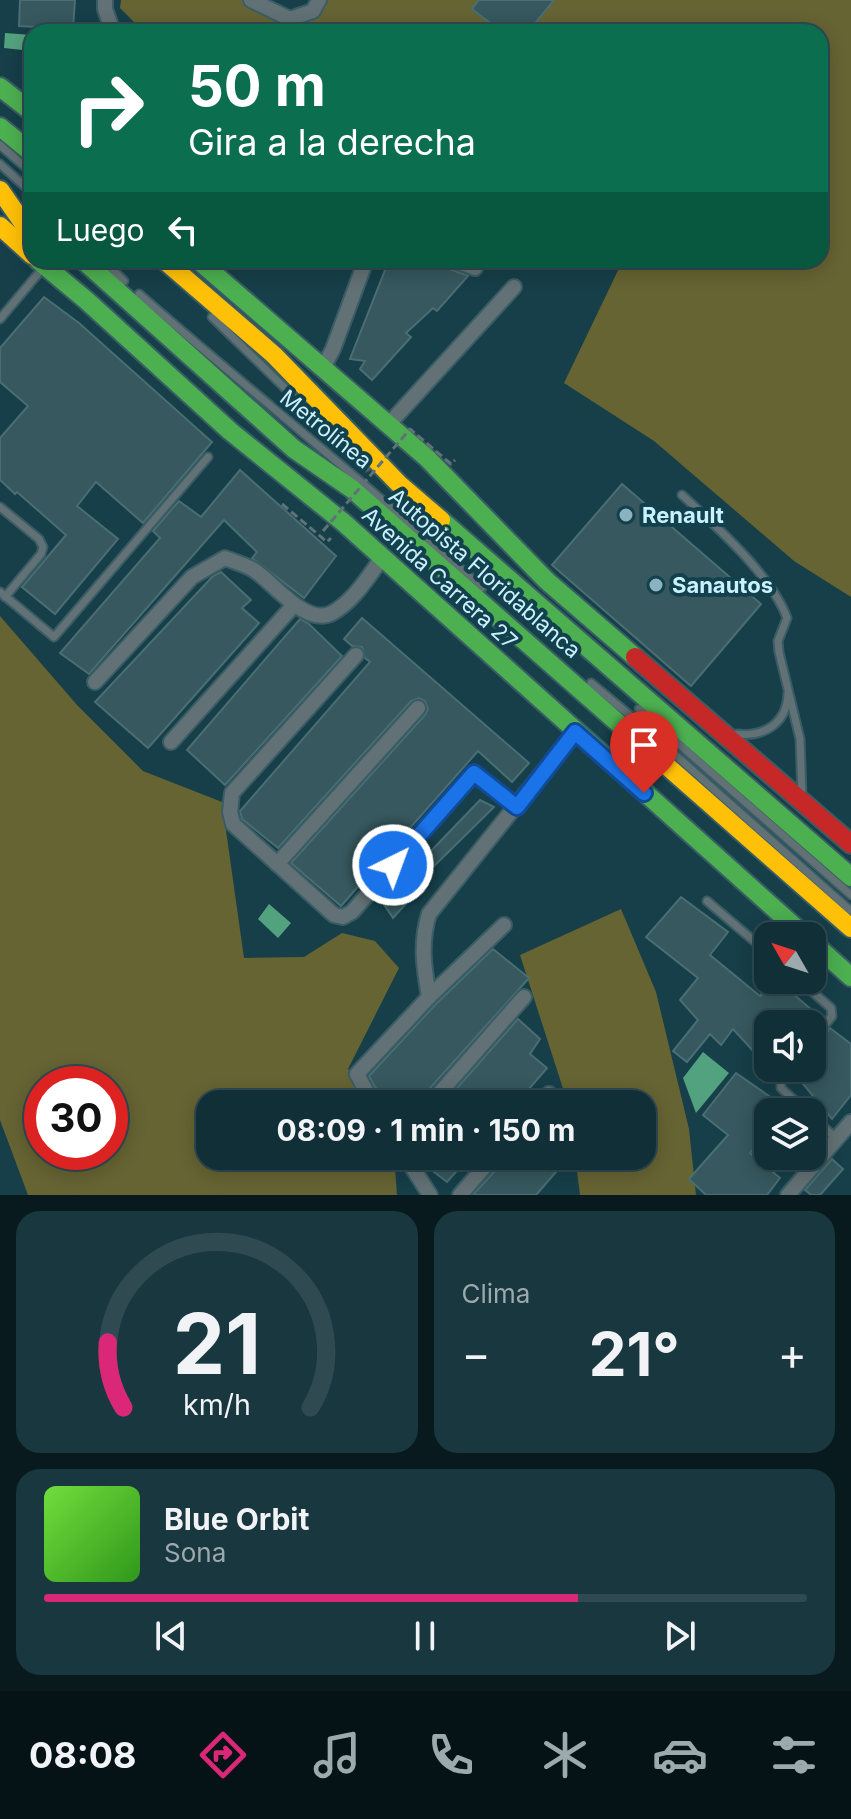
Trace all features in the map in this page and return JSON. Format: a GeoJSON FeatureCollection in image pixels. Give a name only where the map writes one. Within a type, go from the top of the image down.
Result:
{"type":"FeatureCollection","features":[{"type":"Feature","properties":{"kind":"highway"},"geometry":{"type":"LineString","coordinates":[[0,87],[24,106]]}},
{"type":"Feature","properties":{"kind":"highway"},"geometry":{"type":"LineString","coordinates":[[0,127],[24,146]]}},
{"type":"Feature","properties":{"kind":"highway"},"geometry":{"type":"LineString","coordinates":[[0,182],[24,204]]}},
{"type":"Feature","properties":{"kind":"highway"},"geometry":{"type":"LineString","coordinates":[[0,190],[24,224]]}},
{"type":"Feature","properties":{"kind":"highway","name":"Avenida Carrera 27"},"geometry":{"type":"LineString","coordinates":[[0,226],[24,245]]}},
{"type":"Feature","properties":{"kind":"highway","name":"Avenida Carrera 27"},"geometry":{"type":"LineString","coordinates":[[51,268],[230,431],[343,522],[789,922]]}},
{"type":"Feature","properties":{"kind":"highway","name":"Autopista Floridablanca"},"geometry":{"type":"LineString","coordinates":[[92,268],[294,449],[352,489],[851,928]]}},
{"type":"Feature","properties":{"kind":"highway","name":"Autopista Floridablanca"},"geometry":{"type":"LineString","coordinates":[[173,268],[274,355],[399,484],[851,877]]}},
{"type":"Feature","properties":{"kind":"highway"},"geometry":{"type":"LineString","coordinates":[[207,268],[427,458],[547,581],[851,844]]}},
{"type":"Feature","properties":{"kind":"highway"},"geometry":{"type":"LineString","coordinates":[[826,955],[851,977]]}},
{"type":"Feature","properties":{"kind":"street"},"geometry":{"type":"LineString","coordinates":[[105,0],[111,24]]}},
{"type":"Feature","properties":{"kind":"street"},"geometry":{"type":"LineString","coordinates":[[251,0],[290,19],[313,11],[319,0]]}},
{"type":"Feature","properties":{"kind":"street"},"geometry":{"type":"LineString","coordinates":[[323,368],[363,268]]}},
{"type":"Feature","properties":{"kind":"street"},"geometry":{"type":"LineString","coordinates":[[388,425],[514,287]]}},
{"type":"Feature","properties":{"kind":"street"},"geometry":{"type":"LineString","coordinates":[[95,682],[192,577],[225,558],[253,570],[293,606],[329,615],[360,588],[382,558]]}},
{"type":"Feature","properties":{"kind":"street"},"geometry":{"type":"LineString","coordinates":[[171,742],[293,606]]}},
{"type":"Feature","properties":{"kind":"street"},"geometry":{"type":"LineString","coordinates":[[356,655],[232,793],[230,812],[233,824],[334,915],[343,917],[352,912],[474,773],[517,807]]}},
{"type":"Feature","properties":{"kind":"street"},"geometry":{"type":"LineString","coordinates":[[277,864],[418,708]]}},
{"type":"Feature","properties":{"kind":"street"},"geometry":{"type":"LineString","coordinates":[[429,997],[422,935],[429,914],[575,732]]}},
{"type":"Feature","properties":{"kind":"street"},"geometry":{"type":"LineString","coordinates":[[366,1090],[357,1074],[429,997],[504,925]]}},
{"type":"Feature","properties":{"kind":"street"},"geometry":{"type":"LineString","coordinates":[[442,1090],[524,997]]}},
{"type":"Feature","properties":{"kind":"street"},"geometry":{"type":"LineString","coordinates":[[788,1195],[851,1122]]}},
{"type":"Feature","properties":{"kind":"street"},"geometry":{"type":"LineString","coordinates":[[414,1170],[430,1195]]}},
{"type":"Feature","properties":{"kind":"street"},"geometry":{"type":"LineString","coordinates":[[460,1195],[482,1170]]}},
{"type":"Feature","properties":{"kind":"lane"},"geometry":{"type":"LineString","coordinates":[[0,145],[24,166]]}},
{"type":"Feature","properties":{"kind":"lane"},"geometry":{"type":"LineString","coordinates":[[0,164],[24,186]]}},
{"type":"Feature","properties":{"kind":"lane"},"geometry":{"type":"LineString","coordinates":[[0,319],[36,268]]}},
{"type":"Feature","properties":{"kind":"lane","name":"Metrolínea"},"geometry":{"type":"LineString","coordinates":[[112,268],[233,376],[401,514],[489,594]]}},
{"type":"Feature","properties":{"kind":"lane","name":"Metrolínea"},"geometry":{"type":"LineString","coordinates":[[200,306],[376,476]]}},
{"type":"Feature","properties":{"kind":"lane"},"geometry":{"type":"LineString","coordinates":[[0,507],[39,539],[43,547],[41,554],[2,594],[54,637],[208,457]]}},
{"type":"Feature","properties":{"kind":"lane"},"geometry":{"type":"LineString","coordinates":[[682,495],[715,525],[780,598],[787,618],[778,641],[779,652],[800,739],[802,801]]}},
{"type":"Feature","properties":{"kind":"lane"},"geometry":{"type":"LineString","coordinates":[[578,673],[645,728],[851,911]]}},
{"type":"Feature","properties":{"kind":"lane"},"geometry":{"type":"LineString","coordinates":[[716,728],[744,735],[767,730],[784,713],[788,683]]}},
{"type":"Feature","properties":{"kind":"lane"},"geometry":{"type":"LineString","coordinates":[[630,700],[851,895]]}},
{"type":"Feature","properties":{"kind":"lane"},"geometry":{"type":"LineString","coordinates":[[707,901],[754,941]]}},
{"type":"Feature","properties":{"kind":"lane"},"geometry":{"type":"LineString","coordinates":[[815,994],[831,1008],[832,1016],[826,1024]]}},
{"type":"Feature","properties":{"kind":"lane"},"geometry":{"type":"LineString","coordinates":[[781,1082],[781,1088],[792,1098]]}},
{"type":"Feature","properties":{"kind":"lane"},"geometry":{"type":"LineString","coordinates":[[826,1129],[836,1138]]}},
{"type":"Feature","properties":{"kind":"path"},"geometry":{"type":"LineString","coordinates":[[323,531],[410,429],[451,464],[455,460]]}},
{"type":"Feature","properties":{"kind":"path"},"geometry":{"type":"LineString","coordinates":[[282,504],[327,542]]}},
{"type":"Feature","properties":{"kind":"shaded area"},"geometry":{"type":"Polygon","coordinates":[[[121,0],[251,0],[290,19],[319,0],[851,0],[851,597],[794,561],[654,441],[564,383],[619,268],[828,268],[828,24],[136,24],[120,8],[121,0]]]}},
{"type":"Feature","properties":{"kind":"shaded area"},"geometry":{"type":"Polygon","coordinates":[[[5,33],[24,34],[24,50],[4,48],[5,33]]]}},
{"type":"Feature","properties":{"kind":"shaded area"},"geometry":{"type":"Polygon","coordinates":[[[0,616],[77,705],[143,771],[222,802],[244,958],[304,957],[342,933],[375,941],[399,968],[348,1069],[364,1090],[196,1090],[196,1170],[395,1170],[397,1195],[28,1195],[0,1120],[0,616]]]}},
{"type":"Feature","properties":{"kind":"shaded area"},"geometry":{"type":"Polygon","coordinates":[[[269,904],[291,923],[278,938],[258,919],[269,904]]]}},
{"type":"Feature","properties":{"kind":"shaded area"},"geometry":{"type":"Polygon","coordinates":[[[621,909],[656,992],[689,1129],[696,1195],[580,1195],[577,1170],[656,1170],[656,1090],[563,1090],[520,955],[621,909]]]}},
{"type":"Feature","properties":{"kind":"shaded area"},"geometry":{"type":"Polygon","coordinates":[[[703,1052],[729,1073],[696,1113],[683,1078],[703,1052]]]}},
{"type":"Feature","properties":{"kind":"building"},"geometry":{"type":"Polygon","coordinates":[[[20,0],[75,0],[73,24],[19,26],[20,0]]]}},
{"type":"Feature","properties":{"kind":"building"},"geometry":{"type":"Polygon","coordinates":[[[479,0],[554,0],[534,24],[492,24],[472,9],[479,0]]]}},
{"type":"Feature","properties":{"kind":"building"},"geometry":{"type":"Polygon","coordinates":[[[386,268],[447,268],[468,276],[437,311],[433,308],[406,333],[411,337],[372,380],[360,369],[365,361],[350,359],[386,268]]]}},
{"type":"Feature","properties":{"kind":"building"},"geometry":{"type":"Polygon","coordinates":[[[44,297],[79,323],[212,442],[143,523],[96,482],[77,506],[118,539],[55,614],[22,587],[66,535],[0,480],[0,438],[28,406],[0,382],[0,348],[44,297]]]}},
{"type":"Feature","properties":{"kind":"building"},"geometry":{"type":"Polygon","coordinates":[[[240,470],[336,556],[304,598],[252,558],[257,552],[224,520],[89,674],[60,653],[160,538],[153,531],[179,501],[201,517],[240,470]]]}},
{"type":"Feature","properties":{"kind":"building","name":"Sanautos"},"geometry":{"type":"Polygon","coordinates":[[[622,484],[761,604],[691,686],[552,565],[622,484]]]}},
{"type":"Feature","properties":{"kind":"building"},"geometry":{"type":"Polygon","coordinates":[[[221,572],[251,600],[242,608],[259,623],[148,748],[95,702],[212,577],[221,572]]]}},
{"type":"Feature","properties":{"kind":"building"},"geometry":{"type":"Polygon","coordinates":[[[362,618],[529,763],[512,782],[478,751],[341,906],[291,863],[425,715],[428,709],[425,701],[419,698],[411,701],[278,848],[242,819],[240,811],[370,662],[365,658],[362,647],[352,646],[344,639],[362,618]]]}},
{"type":"Feature","properties":{"kind":"building"},"geometry":{"type":"Polygon","coordinates":[[[300,619],[342,656],[225,785],[187,750],[300,619]]]}},
{"type":"Feature","properties":{"kind":"building"},"geometry":{"type":"Polygon","coordinates":[[[480,800],[494,807],[416,884],[407,876],[480,800]]]}},
{"type":"Feature","properties":{"kind":"building"},"geometry":{"type":"Polygon","coordinates":[[[399,886],[414,895],[393,918],[383,903],[399,886]]]}},
{"type":"Feature","properties":{"kind":"building"},"geometry":{"type":"Polygon","coordinates":[[[681,897],[728,932],[710,955],[754,994],[793,994],[812,1010],[754,1010],[754,1052],[733,1029],[721,1045],[710,1034],[687,1062],[673,1051],[698,1020],[680,1000],[698,978],[646,937],[681,897]]]}},
{"type":"Feature","properties":{"kind":"building"},"geometry":{"type":"Polygon","coordinates":[[[493,949],[529,978],[428,1090],[379,1090],[369,1076],[493,949]]]}},
{"type":"Feature","properties":{"kind":"building"},"geometry":{"type":"Polygon","coordinates":[[[518,1019],[540,1039],[530,1054],[547,1068],[528,1090],[455,1090],[518,1019]]]}},
{"type":"Feature","properties":{"kind":"building"},"geometry":{"type":"Polygon","coordinates":[[[830,1028],[851,1044],[851,1095],[832,1119],[826,1112],[826,1098],[815,1098],[801,1082],[826,1082],[826,1033],[830,1028]]]}},
{"type":"Feature","properties":{"kind":"building"},"geometry":{"type":"Polygon","coordinates":[[[736,1073],[772,1098],[754,1098],[754,1148],[750,1153],[754,1156],[754,1170],[770,1170],[780,1178],[767,1195],[706,1195],[689,1179],[728,1135],[703,1115],[736,1073]]]}},
{"type":"Feature","properties":{"kind":"building"},"geometry":{"type":"Polygon","coordinates":[[[832,1159],[843,1169],[820,1195],[811,1195],[805,1190],[822,1170],[826,1170],[832,1159]]]}},
{"type":"Feature","properties":{"kind":"building"},"geometry":{"type":"Polygon","coordinates":[[[431,1170],[458,1170],[447,1182],[431,1170]]]}},
{"type":"Feature","properties":{"kind":"building"},"geometry":{"type":"Polygon","coordinates":[[[496,1170],[558,1170],[536,1195],[473,1195],[496,1170]]]}},
{"type":"Feature","properties":{"kind":"traffic: fast"},"geometry":{"type":"LineString","coordinates":[[0,87],[24,106]]}},
{"type":"Feature","properties":{"kind":"traffic: fast"},"geometry":{"type":"LineString","coordinates":[[0,127],[24,146]]}},
{"type":"Feature","properties":{"kind":"traffic: fast"},"geometry":{"type":"LineString","coordinates":[[48,268],[230,431],[343,522],[789,922]]}},
{"type":"Feature","properties":{"kind":"traffic: fast"},"geometry":{"type":"LineString","coordinates":[[92,268],[294,449],[352,489],[659,759]]}},
{"type":"Feature","properties":{"kind":"traffic: fast"},"geometry":{"type":"LineString","coordinates":[[207,268],[427,458],[547,581],[635,657]]}},
{"type":"Feature","properties":{"kind":"traffic: fast"},"geometry":{"type":"LineString","coordinates":[[441,520],[851,877]]}},
{"type":"Feature","properties":{"kind":"traffic: fast"},"geometry":{"type":"LineString","coordinates":[[826,955],[851,977]]}},
{"type":"Feature","properties":{"kind":"traffic: slow"},"geometry":{"type":"LineString","coordinates":[[0,190],[24,224]]}},
{"type":"Feature","properties":{"kind":"traffic: slow"},"geometry":{"type":"LineString","coordinates":[[0,226],[24,248]]}},
{"type":"Feature","properties":{"kind":"traffic: slow"},"geometry":{"type":"LineString","coordinates":[[173,268],[274,355],[399,484],[441,520]]}},
{"type":"Feature","properties":{"kind":"traffic: slow"},"geometry":{"type":"LineString","coordinates":[[659,759],[851,928]]}},
{"type":"Feature","properties":{"kind":"traffic: jam"},"geometry":{"type":"LineString","coordinates":[[635,657],[851,844]]}},
{"type":"Feature","properties":{"kind":"place","name":"Renault"},"geometry":{"type":"Point","coordinates":[626,515]}},
{"type":"Feature","properties":{"kind":"place","name":"Sanautos"},"geometry":{"type":"Point","coordinates":[656,585]}},
{"type":"Feature","properties":{"kind":"route"},"geometry":{"type":"LineString","coordinates":[[393,865],[474,773],[517,807],[575,732],[644,793]]}}]}
